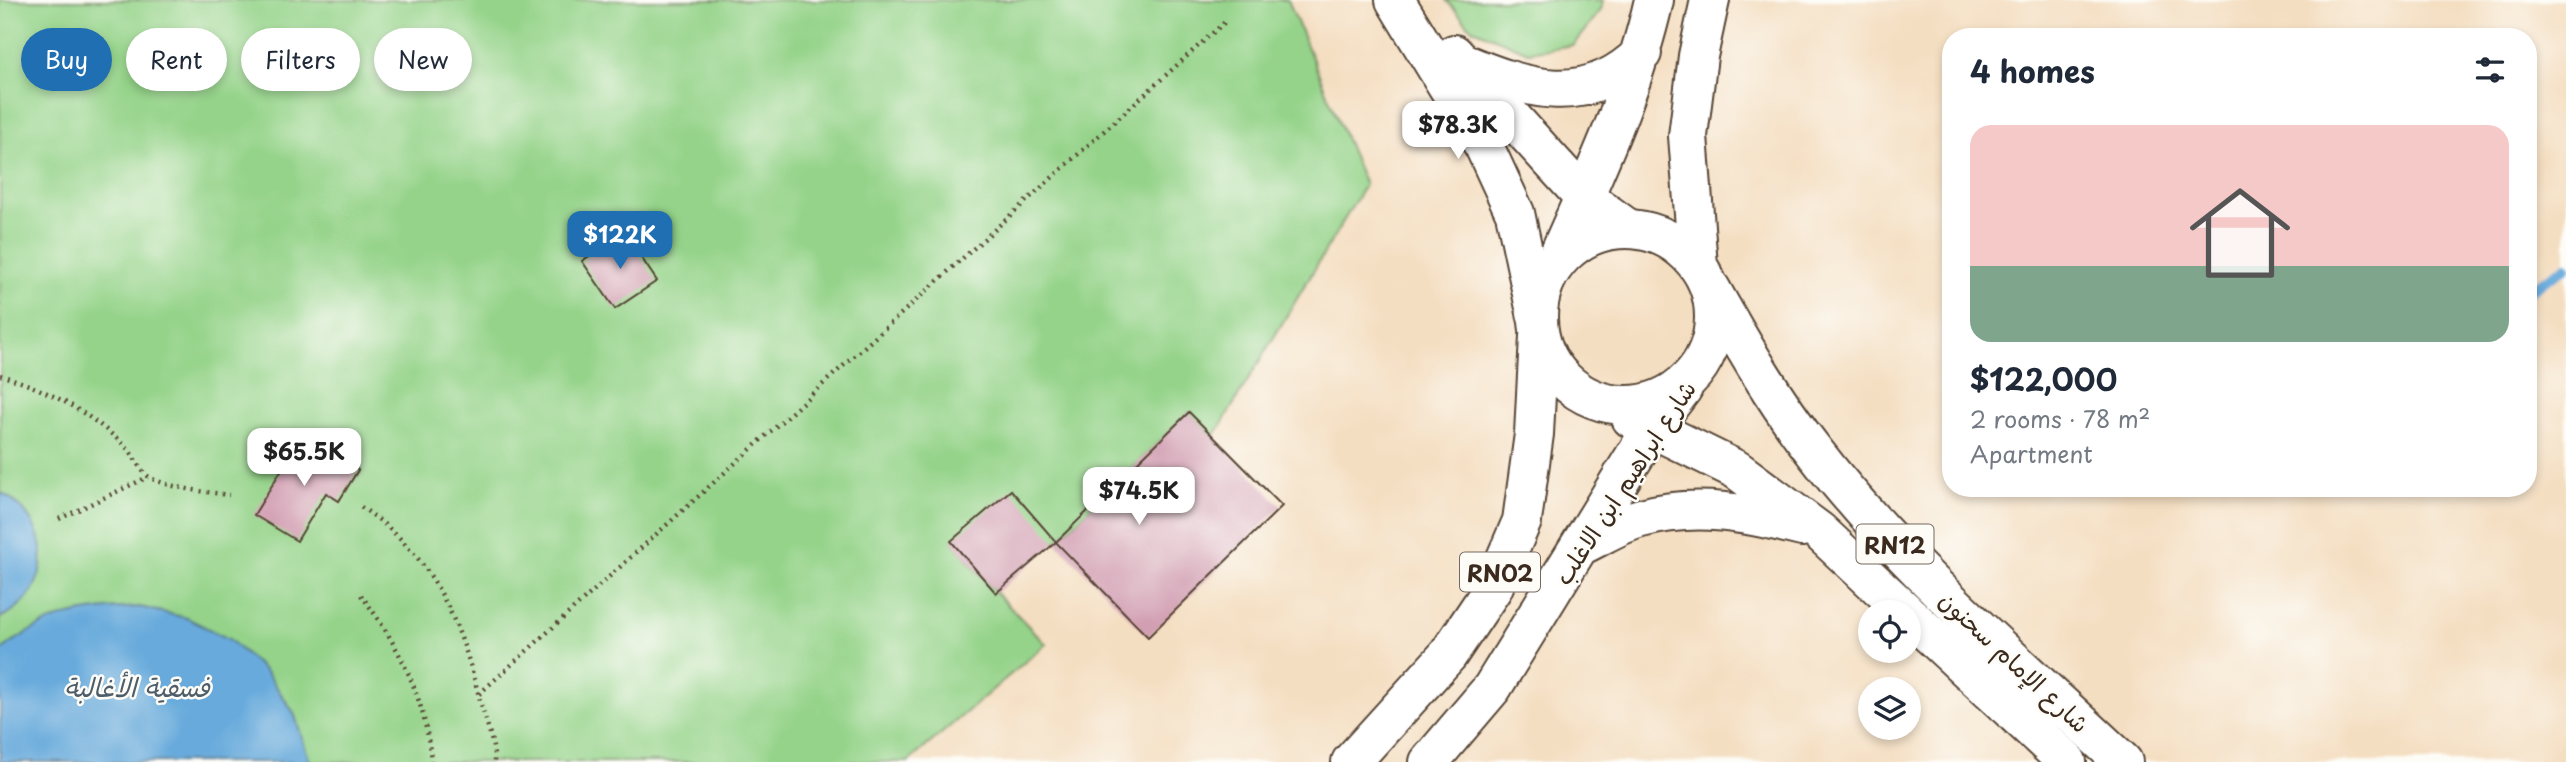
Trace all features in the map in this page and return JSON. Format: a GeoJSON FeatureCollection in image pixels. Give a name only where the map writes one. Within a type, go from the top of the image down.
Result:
{"type":"FeatureCollection","features":[{"type":"Feature","properties":{"kind":"main road"},"geometry":{"type":"LineString","coordinates":[[1396,0],[1463,63],[1524,135],[1584,197],[1627,228]]}},
{"type":"Feature","properties":{"kind":"main road"},"geometry":{"type":"LineString","coordinates":[[1396,0],[1471,124],[1515,214],[1538,326]]}},
{"type":"Feature","properties":{"kind":"main road"},"geometry":{"type":"LineString","coordinates":[[1554,265],[1619,117],[1642,53],[1654,0]]}},
{"type":"Feature","properties":{"kind":"main road"},"geometry":{"type":"LineString","coordinates":[[1705,277],[1688,136],[1698,56],[1710,0]]}},
{"type":"Feature","properties":{"kind":"main road"},"geometry":{"type":"LineString","coordinates":[[1463,63],[1530,85],[1570,90],[1617,75],[1642,53]]}},
{"type":"Feature","properties":{"kind":"main road","name":"RN12"},"geometry":{"type":"LineString","coordinates":[[1627,228],[1654,233],[1679,246],[1705,277],[1714,317],[1710,345],[1696,371],[1675,391],[1649,402],[1620,405],[1592,398],[1567,383],[1549,361],[1538,326],[1541,290],[1554,265],[1574,245],[1599,232],[1627,228]]}},
{"type":"Feature","properties":{"kind":"main road","name":"شارع الإمام سحنون"},"geometry":{"type":"LineString","coordinates":[[1705,277],[1757,371],[1791,419],[1873,522],[2123,762]]}},
{"type":"Feature","properties":{"kind":"main road","name":"RN02"},"geometry":{"type":"LineString","coordinates":[[1352,762],[1431,675],[1493,588],[1522,521],[1534,434],[1538,326]]}},
{"type":"Feature","properties":{"kind":"main road","name":"شارع ابراهيم ابن الاغلب"},"geometry":{"type":"LineString","coordinates":[[1429,762],[1492,688],[1652,428],[1696,371]]}},
{"type":"Feature","properties":{"kind":"main road","name":"شارع الإمام سحنون"},"geometry":{"type":"LineString","coordinates":[[1592,398],[1737,470],[1819,531],[1893,600]]}},
{"type":"Feature","properties":{"kind":"main road"},"geometry":{"type":"LineString","coordinates":[[1582,545],[1639,518],[1688,509],[1740,512],[1819,531]]}},
{"type":"Feature","properties":{"kind":"main road","name":"شارع الإمام سحنون"},"geometry":{"type":"LineString","coordinates":[[1921,626],[2067,762]]}},
{"type":"Feature","properties":{"kind":"path"},"geometry":{"type":"LineString","coordinates":[[479,694],[1226,21]]}},
{"type":"Feature","properties":{"kind":"path"},"geometry":{"type":"LineString","coordinates":[[0,375],[28,383],[78,407],[127,449],[148,477],[195,490],[229,495]]}},
{"type":"Feature","properties":{"kind":"path"},"geometry":{"type":"LineString","coordinates":[[59,519],[148,477]]}},
{"type":"Feature","properties":{"kind":"path"},"geometry":{"type":"LineString","coordinates":[[361,507],[390,526],[434,580],[463,635],[494,762]]}},
{"type":"Feature","properties":{"kind":"path"},"geometry":{"type":"LineString","coordinates":[[361,595],[385,628],[405,663],[419,701],[431,762]]}},
{"type":"Feature","properties":{"kind":"green space"},"geometry":{"type":"Polygon","coordinates":[[[0,0],[1288,0],[1365,185],[1214,437],[1189,413],[1056,542],[952,541],[996,593],[1046,644],[908,762],[0,762],[0,0]]]}},
{"type":"Feature","properties":{"kind":"green space"},"geometry":{"type":"Polygon","coordinates":[[[1446,0],[1603,0],[1601,10],[1573,45],[1528,52],[1471,28],[1446,0]]]}},
{"type":"Feature","properties":{"kind":"water"},"geometry":{"type":"Polygon","coordinates":[[[0,492],[18,504],[31,520],[39,537],[42,555],[39,574],[32,591],[19,606],[0,618],[0,492]]]}},
{"type":"Feature","properties":{"kind":"water","name":"فسقية الأغالبة"},"geometry":{"type":"Polygon","coordinates":[[[140,607],[187,618],[229,639],[266,672],[294,713],[310,762],[0,762],[0,651],[50,621],[82,612],[140,607]]]}},
{"type":"Feature","properties":{"kind":"building"},"geometry":{"type":"Polygon","coordinates":[[[624,232],[657,281],[615,309],[582,261],[624,232]]]}},
{"type":"Feature","properties":{"kind":"building"},"geometry":{"type":"Polygon","coordinates":[[[1189,412],[1282,506],[1148,637],[1056,542],[1189,412]]]}},
{"type":"Feature","properties":{"kind":"building"},"geometry":{"type":"Polygon","coordinates":[[[302,436],[358,470],[339,501],[326,493],[297,541],[254,515],[302,436]]]}},
{"type":"Feature","properties":{"kind":"building"},"geometry":{"type":"Polygon","coordinates":[[[1011,490],[1056,542],[996,593],[951,541],[1011,490]]]}},
{"type":"Feature","properties":{"kind":"waterway"},"geometry":{"type":"LineString","coordinates":[[2537,286],[2566,267]]}}]}
